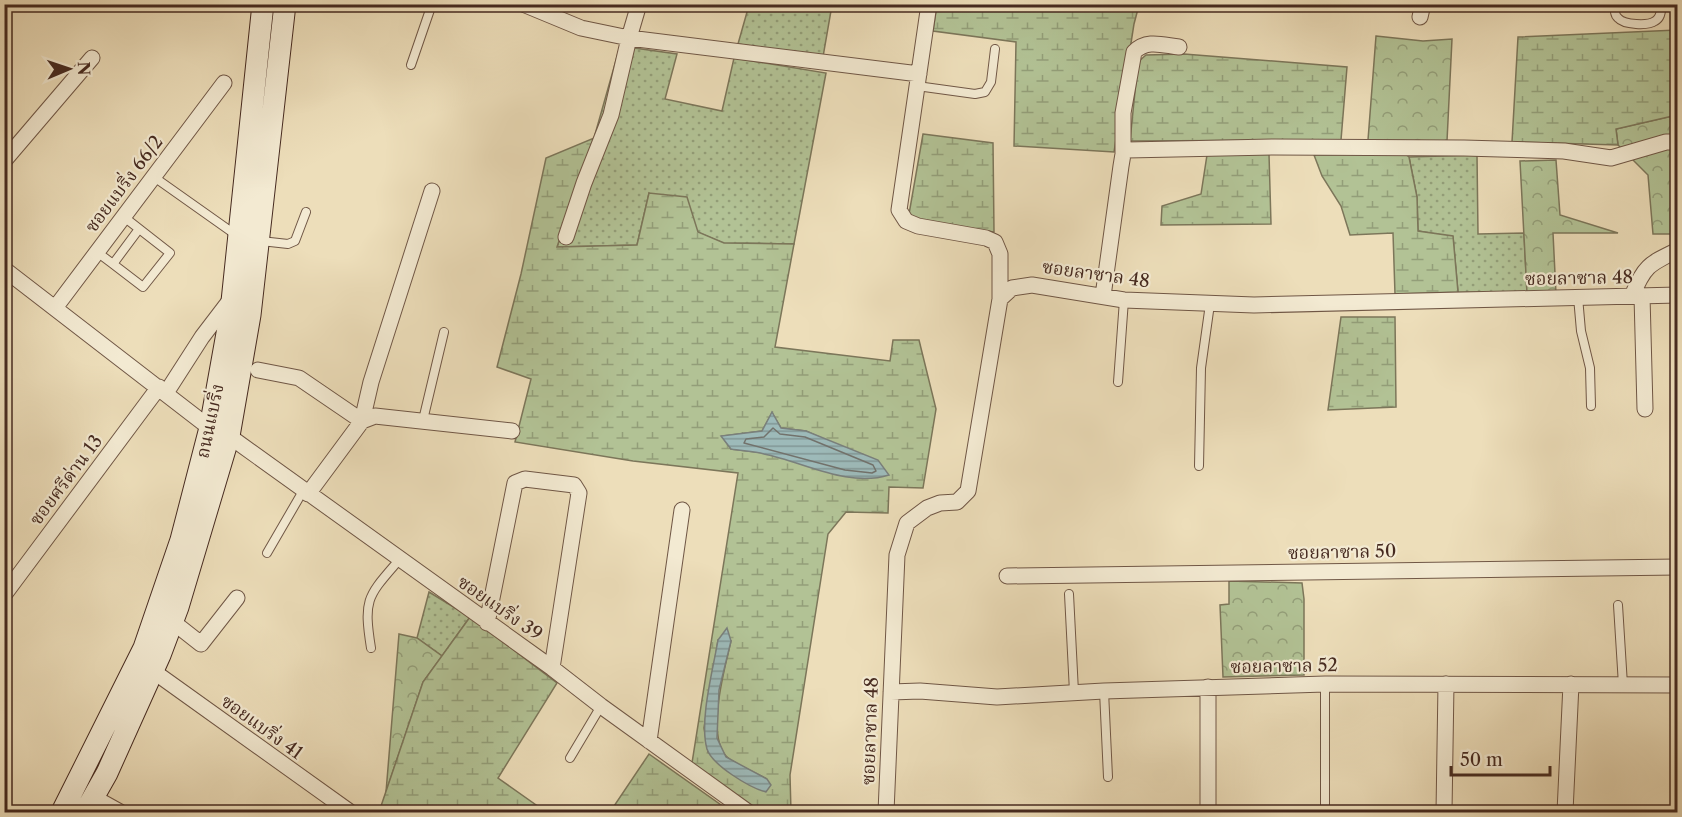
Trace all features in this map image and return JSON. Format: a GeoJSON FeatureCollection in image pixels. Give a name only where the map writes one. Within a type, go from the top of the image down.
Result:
{"type":"FeatureCollection","features":[{"type":"Feature","properties":{"kind":"main road","name":"ถนนแบริ่ง"},"geometry":{"type":"LineString","coordinates":[[89,805],[107,773],[153,671],[173,622],[198,546],[220,432],[250,315],[250,239],[263,4]]}},
{"type":"Feature","properties":{"kind":"main road","name":"ถนนแบริ่ง"},"geometry":{"type":"LineString","coordinates":[[62,813],[144,648],[220,432],[233,296],[250,239],[285,4]]}},
{"type":"Feature","properties":{"kind":"street"},"geometry":{"type":"LineString","coordinates":[[523,4],[581,28],[629,38],[918,80]]}},
{"type":"Feature","properties":{"kind":"street"},"geometry":{"type":"LineString","coordinates":[[566,237],[611,115],[639,4]]}},
{"type":"Feature","properties":{"kind":"street"},"geometry":{"type":"LineString","coordinates":[[929,4],[899,210],[906,222],[986,238],[995,242],[1000,254],[1000,299]]}},
{"type":"Feature","properties":{"kind":"street"},"geometry":{"type":"LineString","coordinates":[[1103,296],[1123,154],[1123,113],[1134,52],[1140,46],[1152,43],[1179,47]]}},
{"type":"Feature","properties":{"kind":"street"},"geometry":{"type":"LineString","coordinates":[[4,160],[92,58]]}},
{"type":"Feature","properties":{"kind":"street","name":"ซอยแบริ่ง 66/2"},"geometry":{"type":"LineString","coordinates":[[55,308],[225,83]]}},
{"type":"Feature","properties":{"kind":"street"},"geometry":{"type":"LineString","coordinates":[[1123,154],[1127,150],[1223,148],[1464,148],[1564,151],[1611,158],[1666,142],[1677,142]]}},
{"type":"Feature","properties":{"kind":"street"},"geometry":{"type":"LineString","coordinates":[[305,492],[363,421],[371,382],[432,191]]}},
{"type":"Feature","properties":{"kind":"street"},"geometry":{"type":"LineString","coordinates":[[1645,409],[1637,296],[1644,270],[1655,261],[1677,250]]}},
{"type":"Feature","properties":{"kind":"street","name":"ซอยแบริ่ง 39"},"geometry":{"type":"LineString","coordinates":[[4,269],[162,390],[552,668],[748,813]]}},
{"type":"Feature","properties":{"kind":"street","name":"ซอยลาซาล 48"},"geometry":{"type":"LineString","coordinates":[[886,813],[897,555],[908,524],[927,508],[940,503],[957,502],[968,491],[1000,299],[1012,288],[1032,285],[1124,300],[1254,305],[1677,295]]}},
{"type":"Feature","properties":{"kind":"street","name":"ซอยศรีด่าน 13"},"geometry":{"type":"LineString","coordinates":[[4,595],[233,296]]}},
{"type":"Feature","properties":{"kind":"street"},"geometry":{"type":"LineString","coordinates":[[258,370],[299,378],[363,421]]}},
{"type":"Feature","properties":{"kind":"street"},"geometry":{"type":"LineString","coordinates":[[363,421],[375,416],[512,431]]}},
{"type":"Feature","properties":{"kind":"street"},"geometry":{"type":"LineString","coordinates":[[487,622],[515,483],[525,479],[574,485],[579,493],[552,668]]}},
{"type":"Feature","properties":{"kind":"street"},"geometry":{"type":"LineString","coordinates":[[649,741],[682,510]]}},
{"type":"Feature","properties":{"kind":"street","name":"ซอยลาซาล 50"},"geometry":{"type":"LineString","coordinates":[[1007,576],[1677,567]]}},
{"type":"Feature","properties":{"kind":"street"},"geometry":{"type":"LineString","coordinates":[[173,622],[201,644],[237,598]]}},
{"type":"Feature","properties":{"kind":"street","name":"ซอยแบริ่ง 41"},"geometry":{"type":"LineString","coordinates":[[153,671],[350,813]]}},
{"type":"Feature","properties":{"kind":"street","name":"ซอยลาซาล 52"},"geometry":{"type":"LineString","coordinates":[[891,692],[920,691],[997,696],[1325,684],[1677,685]]}},
{"type":"Feature","properties":{"kind":"street"},"geometry":{"type":"LineString","coordinates":[[1444,813],[1446,684]]}},
{"type":"Feature","properties":{"kind":"street"},"geometry":{"type":"LineString","coordinates":[[1565,813],[1571,684]]}},
{"type":"Feature","properties":{"kind":"street"},"geometry":{"type":"LineString","coordinates":[[1208,687],[1208,813]]}},
{"type":"Feature","properties":{"kind":"street"},"geometry":{"type":"LineString","coordinates":[[89,805],[120,813]]}},
{"type":"Feature","properties":{"kind":"lane"},"geometry":{"type":"LineString","coordinates":[[411,65],[432,4]]}},
{"type":"Feature","properties":{"kind":"lane"},"geometry":{"type":"LineString","coordinates":[[1615,4],[1615,14],[1618,19],[1623,22],[1643,24],[1658,20],[1662,4]]}},
{"type":"Feature","properties":{"kind":"lane"},"geometry":{"type":"LineString","coordinates":[[918,80],[975,94],[985,92],[991,82],[995,49]]}},
{"type":"Feature","properties":{"kind":"lane"},"geometry":{"type":"LineString","coordinates":[[154,177],[250,239],[288,244],[295,241],[306,212]]}},
{"type":"Feature","properties":{"kind":"lane"},"geometry":{"type":"LineString","coordinates":[[97,252],[144,287],[170,255],[124,217]]}},
{"type":"Feature","properties":{"kind":"lane"},"geometry":{"type":"LineString","coordinates":[[113,264],[139,229]]}},
{"type":"Feature","properties":{"kind":"lane"},"geometry":{"type":"LineString","coordinates":[[1578,297],[1581,331],[1590,368],[1591,406]]}},
{"type":"Feature","properties":{"kind":"lane"},"geometry":{"type":"LineString","coordinates":[[1118,382],[1124,300]]}},
{"type":"Feature","properties":{"kind":"lane"},"geometry":{"type":"LineString","coordinates":[[1199,466],[1201,368],[1210,304]]}},
{"type":"Feature","properties":{"kind":"lane"},"geometry":{"type":"LineString","coordinates":[[423,420],[444,332]]}},
{"type":"Feature","properties":{"kind":"lane"},"geometry":{"type":"LineString","coordinates":[[267,553],[305,492]]}},
{"type":"Feature","properties":{"kind":"lane"},"geometry":{"type":"LineString","coordinates":[[371,648],[366,620],[368,600],[374,588],[399,560]]}},
{"type":"Feature","properties":{"kind":"lane"},"geometry":{"type":"LineString","coordinates":[[1069,594],[1074,692]]}},
{"type":"Feature","properties":{"kind":"lane"},"geometry":{"type":"LineString","coordinates":[[1618,605],[1623,685]]}},
{"type":"Feature","properties":{"kind":"lane"},"geometry":{"type":"LineString","coordinates":[[1325,684],[1325,813]]}},
{"type":"Feature","properties":{"kind":"lane"},"geometry":{"type":"LineString","coordinates":[[1104,691],[1108,777]]}},
{"type":"Feature","properties":{"kind":"lane"},"geometry":{"type":"LineString","coordinates":[[570,758],[601,706]]}},
{"type":"Feature","properties":{"kind":"green space"},"geometry":{"type":"Polygon","coordinates":[[[749,5],[832,5],[823,57],[738,44],[749,5]]]}},
{"type":"Feature","properties":{"kind":"green space"},"geometry":{"type":"Polygon","coordinates":[[[937,5],[1139,5],[1114,152],[1014,146],[1016,42],[933,31],[937,5]]]}},
{"type":"Feature","properties":{"kind":"green space"},"geometry":{"type":"Polygon","coordinates":[[[1677,30],[1677,115],[1616,129],[1618,145],[1512,142],[1518,37],[1677,30]]]}},
{"type":"Feature","properties":{"kind":"green space"},"geometry":{"type":"Polygon","coordinates":[[[1376,36],[1423,41],[1452,39],[1447,141],[1368,140],[1376,36]]]}},
{"type":"Feature","properties":{"kind":"green space"},"geometry":{"type":"Polygon","coordinates":[[[620,46],[677,54],[665,99],[722,111],[734,58],[826,73],[794,244],[723,243],[697,232],[649,193],[637,245],[557,247],[594,138],[620,46]]]}},
{"type":"Feature","properties":{"kind":"green space"},"geometry":{"type":"Polygon","coordinates":[[[1184,54],[1347,67],[1341,140],[1130,141],[1138,62],[1146,55],[1184,54]]]}},
{"type":"Feature","properties":{"kind":"green space"},"geometry":{"type":"Polygon","coordinates":[[[1677,115],[1677,234],[1653,234],[1648,175],[1618,145],[1616,129],[1677,115]]]}},
{"type":"Feature","properties":{"kind":"green space"},"geometry":{"type":"Polygon","coordinates":[[[923,134],[993,143],[994,232],[916,222],[909,214],[923,134]]]}},
{"type":"Feature","properties":{"kind":"green space"},"geometry":{"type":"Polygon","coordinates":[[[594,138],[557,247],[637,245],[649,193],[687,197],[698,232],[724,243],[794,244],[775,347],[890,361],[893,340],[919,340],[936,409],[923,488],[889,487],[888,513],[846,512],[828,534],[790,775],[791,812],[760,812],[692,763],[738,473],[633,461],[515,442],[531,379],[497,367],[521,274],[546,158],[594,138]],[[772,413],[762,431],[722,436],[731,449],[764,453],[830,442],[806,431],[781,428],[772,413]],[[718,640],[704,728],[708,752],[767,779],[729,759],[720,746],[717,717],[731,641],[718,640]]]}},
{"type":"Feature","properties":{"kind":"green space"},"geometry":{"type":"Polygon","coordinates":[[[1404,153],[1409,157],[1417,197],[1418,231],[1453,236],[1458,292],[1395,294],[1393,233],[1350,235],[1341,206],[1322,176],[1314,155],[1404,153]]]}},
{"type":"Feature","properties":{"kind":"green space"},"geometry":{"type":"Polygon","coordinates":[[[1269,154],[1271,224],[1161,225],[1162,206],[1201,194],[1207,155],[1269,154]]]}},
{"type":"Feature","properties":{"kind":"green space"},"geometry":{"type":"Polygon","coordinates":[[[1477,155],[1478,234],[1524,233],[1527,293],[1458,292],[1453,237],[1418,231],[1417,197],[1409,157],[1477,155]]]}},
{"type":"Feature","properties":{"kind":"green space"},"geometry":{"type":"Polygon","coordinates":[[[1556,160],[1560,215],[1618,233],[1553,233],[1556,294],[1527,293],[1520,161],[1556,160]]]}},
{"type":"Feature","properties":{"kind":"green space"},"geometry":{"type":"Polygon","coordinates":[[[1341,317],[1395,317],[1396,407],[1328,410],[1341,317]]]}},
{"type":"Feature","properties":{"kind":"green space"},"geometry":{"type":"Polygon","coordinates":[[[1229,581],[1302,583],[1304,675],[1223,677],[1220,605],[1229,604],[1229,581]]]}},
{"type":"Feature","properties":{"kind":"green space"},"geometry":{"type":"Polygon","coordinates":[[[429,592],[470,617],[442,656],[417,638],[429,592]]]}},
{"type":"Feature","properties":{"kind":"green space"},"geometry":{"type":"Polygon","coordinates":[[[470,617],[557,683],[498,778],[546,812],[379,812],[423,682],[470,617]]]}},
{"type":"Feature","properties":{"kind":"green space"},"geometry":{"type":"Polygon","coordinates":[[[399,634],[417,638],[442,656],[423,682],[386,792],[399,634]]]}},
{"type":"Feature","properties":{"kind":"green space"},"geometry":{"type":"Polygon","coordinates":[[[649,754],[731,812],[610,812],[649,754]]]}},
{"type":"Feature","properties":{"kind":"water"},"geometry":{"type":"Polygon","coordinates":[[[772,412],[781,428],[806,431],[878,460],[889,475],[873,478],[842,476],[760,453],[731,449],[721,436],[762,431],[772,412]]]}},
{"type":"Feature","properties":{"kind":"water"},"geometry":{"type":"Polygon","coordinates":[[[727,628],[731,641],[719,690],[717,738],[726,757],[767,779],[771,785],[766,792],[732,775],[716,762],[707,749],[705,724],[708,695],[718,640],[727,628]]]}}]}
